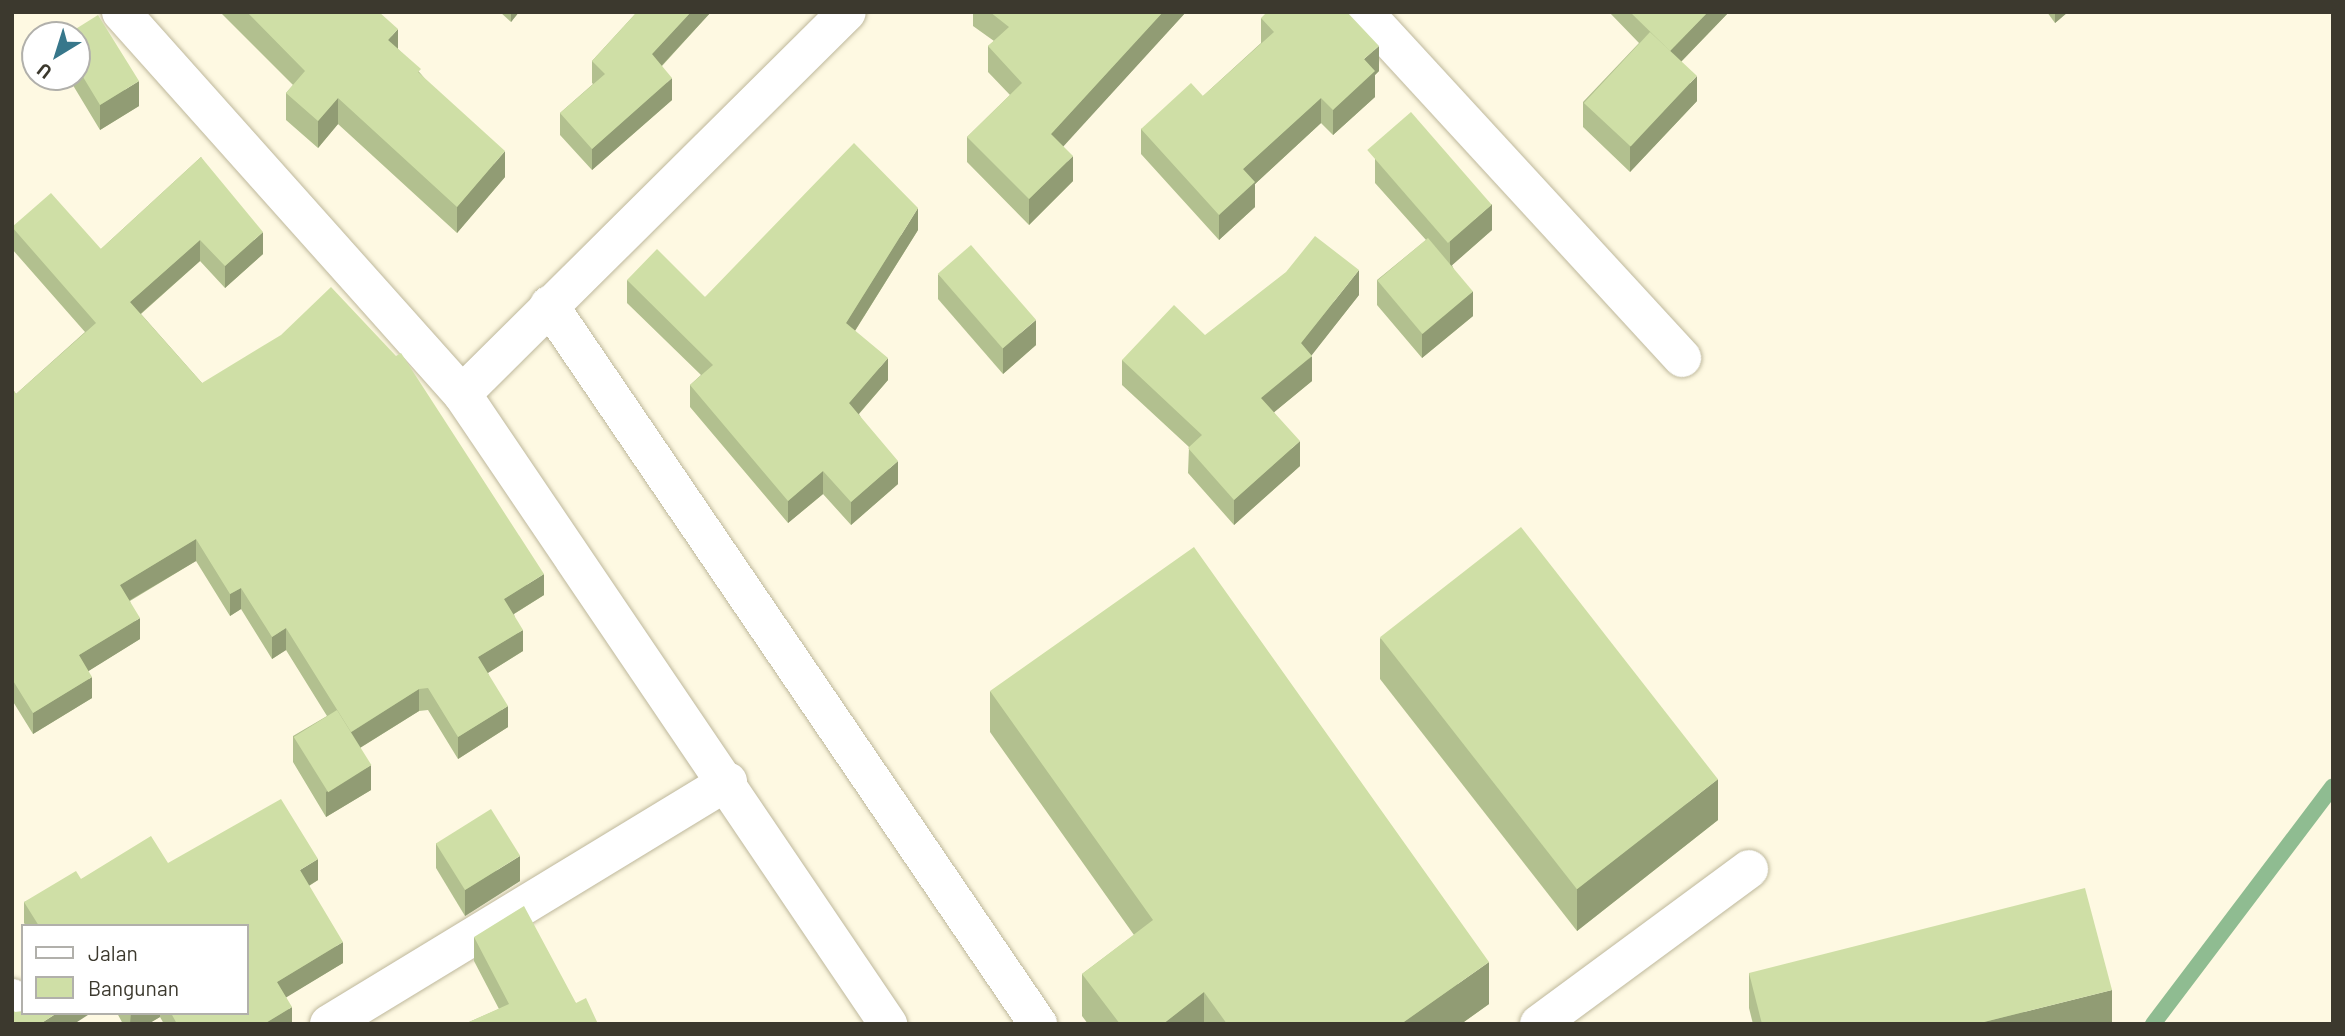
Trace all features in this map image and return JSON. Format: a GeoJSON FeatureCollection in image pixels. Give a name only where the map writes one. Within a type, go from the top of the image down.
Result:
{"type":"FeatureCollection","features":[{"type":"Feature","properties":{"kind":"street"},"geometry":{"type":"LineString","coordinates":[[121,12],[462,394],[728,781],[888,1024]]}},
{"type":"Feature","properties":{"kind":"street"},"geometry":{"type":"LineString","coordinates":[[462,394],[847,12]]}},
{"type":"Feature","properties":{"kind":"street"},"geometry":{"type":"LineString","coordinates":[[1364,12],[1682,358]]}},
{"type":"Feature","properties":{"kind":"street"},"geometry":{"type":"LineString","coordinates":[[549,305],[1038,1024]]}},
{"type":"Feature","properties":{"kind":"street"},"geometry":{"type":"LineString","coordinates":[[330,1024],[728,781]]}},
{"type":"Feature","properties":{"kind":"street"},"geometry":{"type":"LineString","coordinates":[[1539,1024],[1749,869]]}},
{"type":"Feature","properties":{"kind":"building"},"geometry":{"type":"Polygon","coordinates":[[[247,12],[379,12],[398,29],[388,40],[421,69],[418,72],[505,151],[457,207],[338,98],[318,121],[286,93],[305,71],[247,12]]]}},
{"type":"Feature","properties":{"kind":"building"},"geometry":{"type":"Polygon","coordinates":[[[637,12],[691,12],[652,54],[672,78],[592,149],[560,113],[605,74],[592,61],[637,12]]]}},
{"type":"Feature","properties":{"kind":"building"},"geometry":{"type":"Polygon","coordinates":[[[990,12],[1163,12],[1051,134],[1073,156],[1029,199],[967,137],[1022,83],[988,46],[1009,27],[990,12]]]}},
{"type":"Feature","properties":{"kind":"building"},"geometry":{"type":"Polygon","coordinates":[[[1267,12],[1347,12],[1379,46],[1364,59],[1375,71],[1333,110],[1321,98],[1243,169],[1255,182],[1219,215],[1141,129],[1191,83],[1203,96],[1274,32],[1261,18],[1267,12]]]}},
{"type":"Feature","properties":{"kind":"building"},"geometry":{"type":"Polygon","coordinates":[[[1630,12],[1708,12],[1670,51],[1630,12]]]}},
{"type":"Feature","properties":{"kind":"building"},"geometry":{"type":"Polygon","coordinates":[[[98,15],[139,81],[100,105],[91,90],[91,21],[88,21],[98,15]]]}},
{"type":"Feature","properties":{"kind":"building"},"geometry":{"type":"Polygon","coordinates":[[[1650,32],[1697,76],[1631,147],[1584,103],[1650,32]]]}},
{"type":"Feature","properties":{"kind":"building"},"geometry":{"type":"Polygon","coordinates":[[[1411,112],[1492,205],[1448,243],[1367,150],[1411,112]]]}},
{"type":"Feature","properties":{"kind":"building"},"geometry":{"type":"Polygon","coordinates":[[[854,143],[918,208],[846,323],[888,358],[849,403],[898,461],[851,502],[823,471],[788,501],[690,385],[713,365],[627,280],[657,249],[705,297],[854,143]]]}},
{"type":"Feature","properties":{"kind":"building"},"geometry":{"type":"Polygon","coordinates":[[[201,157],[263,232],[225,266],[200,240],[130,302],[202,383],[281,335],[331,287],[396,356],[401,353],[544,574],[504,599],[523,630],[478,657],[508,706],[458,737],[428,688],[419,689],[351,732],[286,628],[272,637],[241,588],[230,594],[196,539],[120,585],[140,618],[79,655],[92,677],[33,713],[12,679],[12,388],[16,394],[96,323],[12,227],[51,193],[101,249],[201,157]]]}},
{"type":"Feature","properties":{"kind":"building"},"geometry":{"type":"Polygon","coordinates":[[[1315,236],[1359,270],[1301,343],[1312,356],[1261,398],[1300,441],[1234,500],[1188,448],[1202,435],[1122,360],[1174,305],[1205,335],[1286,272],[1315,236]]]}},
{"type":"Feature","properties":{"kind":"building"},"geometry":{"type":"Polygon","coordinates":[[[1428,238],[1473,292],[1422,334],[1377,280],[1428,238]]]}},
{"type":"Feature","properties":{"kind":"building"},"geometry":{"type":"Polygon","coordinates":[[[971,245],[1036,320],[1003,349],[938,274],[971,245]]]}},
{"type":"Feature","properties":{"kind":"building"},"geometry":{"type":"Polygon","coordinates":[[[1521,527],[1718,779],[1577,889],[1380,637],[1521,527]]]}},
{"type":"Feature","properties":{"kind":"building"},"geometry":{"type":"Polygon","coordinates":[[[1194,547],[1489,962],[1401,1024],[1227,1024],[1204,992],[1163,1024],[1120,1024],[1082,974],[1153,920],[990,691],[1194,547]]]}},
{"type":"Feature","properties":{"kind":"building"},"geometry":{"type":"Polygon","coordinates":[[[337,710],[371,765],[328,792],[294,737],[337,710]]]}},
{"type":"Feature","properties":{"kind":"building"},"geometry":{"type":"Polygon","coordinates":[[[281,799],[318,859],[300,870],[343,942],[277,982],[292,1007],[264,1024],[177,1024],[172,1015],[248,1015],[248,924],[38,924],[24,902],[76,871],[81,879],[151,836],[168,863],[281,799]]]}},
{"type":"Feature","properties":{"kind":"building"},"geometry":{"type":"Polygon","coordinates":[[[491,809],[520,856],[465,890],[436,843],[491,809]]]}},
{"type":"Feature","properties":{"kind":"building"},"geometry":{"type":"Polygon","coordinates":[[[2085,888],[2112,990],[1976,1024],[1762,1024],[1749,973],[2085,888]]]}},
{"type":"Feature","properties":{"kind":"building"},"geometry":{"type":"Polygon","coordinates":[[[524,906],[576,1003],[586,998],[598,1024],[470,1024],[469,1022],[509,1004],[474,937],[524,906]]]}},
{"type":"Feature","properties":{"kind":"building"},"geometry":{"type":"Polygon","coordinates":[[[12,1009],[15,1012],[21,1011],[21,1015],[54,1015],[40,1024],[12,1024],[12,1009]]]}},
{"type":"Feature","properties":{"kind":"waterway"},"geometry":{"type":"LineString","coordinates":[[2153,1024],[2333,786]]}}]}
